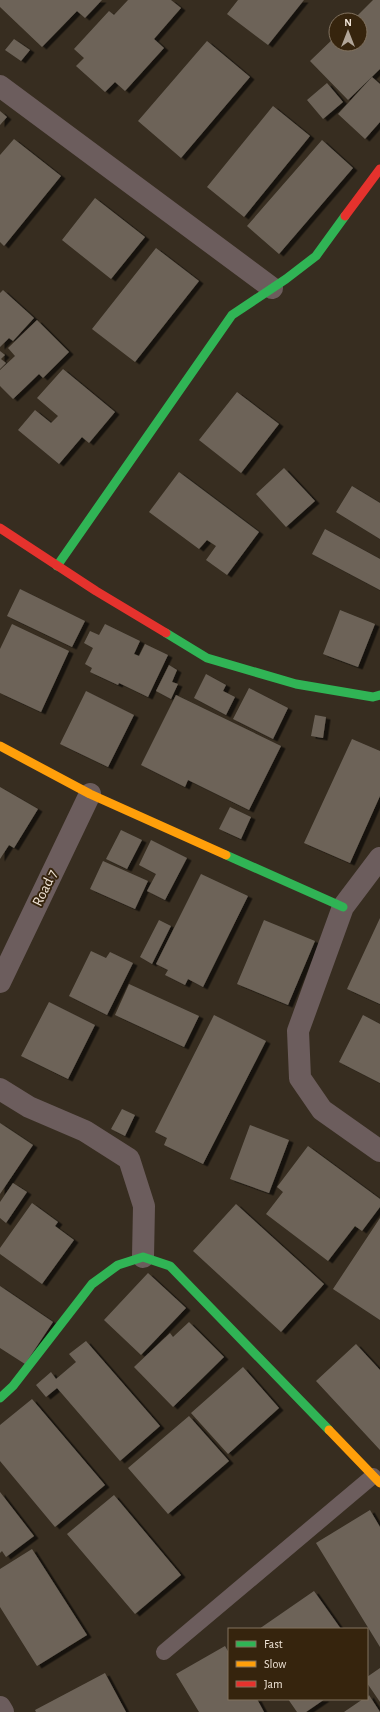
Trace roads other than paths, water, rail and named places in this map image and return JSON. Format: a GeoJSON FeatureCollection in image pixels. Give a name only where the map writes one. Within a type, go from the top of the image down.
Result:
{"type":"FeatureCollection","features":[{"type":"Feature","properties":{"kind":"street"},"geometry":{"type":"LineString","coordinates":[[0,86],[272,288]]}},
{"type":"Feature","properties":{"kind":"street"},"geometry":{"type":"LineString","coordinates":[[57,566],[158,418],[232,315],[316,256],[380,169]]}},
{"type":"Feature","properties":{"kind":"street"},"geometry":{"type":"LineString","coordinates":[[0,528],[57,566],[207,658],[296,684],[373,697],[380,695]]}},
{"type":"Feature","properties":{"kind":"street"},"geometry":{"type":"LineString","coordinates":[[0,746],[90,794],[343,907]]}},
{"type":"Feature","properties":{"kind":"street","name":"Road 7"},"geometry":{"type":"LineString","coordinates":[[0,982],[90,794]]}},
{"type":"Feature","properties":{"kind":"street"},"geometry":{"type":"LineString","coordinates":[[380,858],[343,907],[298,1030],[300,1078],[322,1110],[380,1151]]}},
{"type":"Feature","properties":{"kind":"street"},"geometry":{"type":"LineString","coordinates":[[0,1089],[29,1107],[85,1131],[129,1159],[144,1206],[143,1257]]}},
{"type":"Feature","properties":{"kind":"street"},"geometry":{"type":"LineString","coordinates":[[0,1398],[13,1386],[92,1284],[118,1264],[143,1257],[170,1266],[376,1479]]}},
{"type":"Feature","properties":{"kind":"street"},"geometry":{"type":"LineString","coordinates":[[0,1707],[3,1712]]}},
{"type":"Feature","properties":{"kind":"lane"},"geometry":{"type":"LineString","coordinates":[[164,1652],[376,1479]]}}]}
